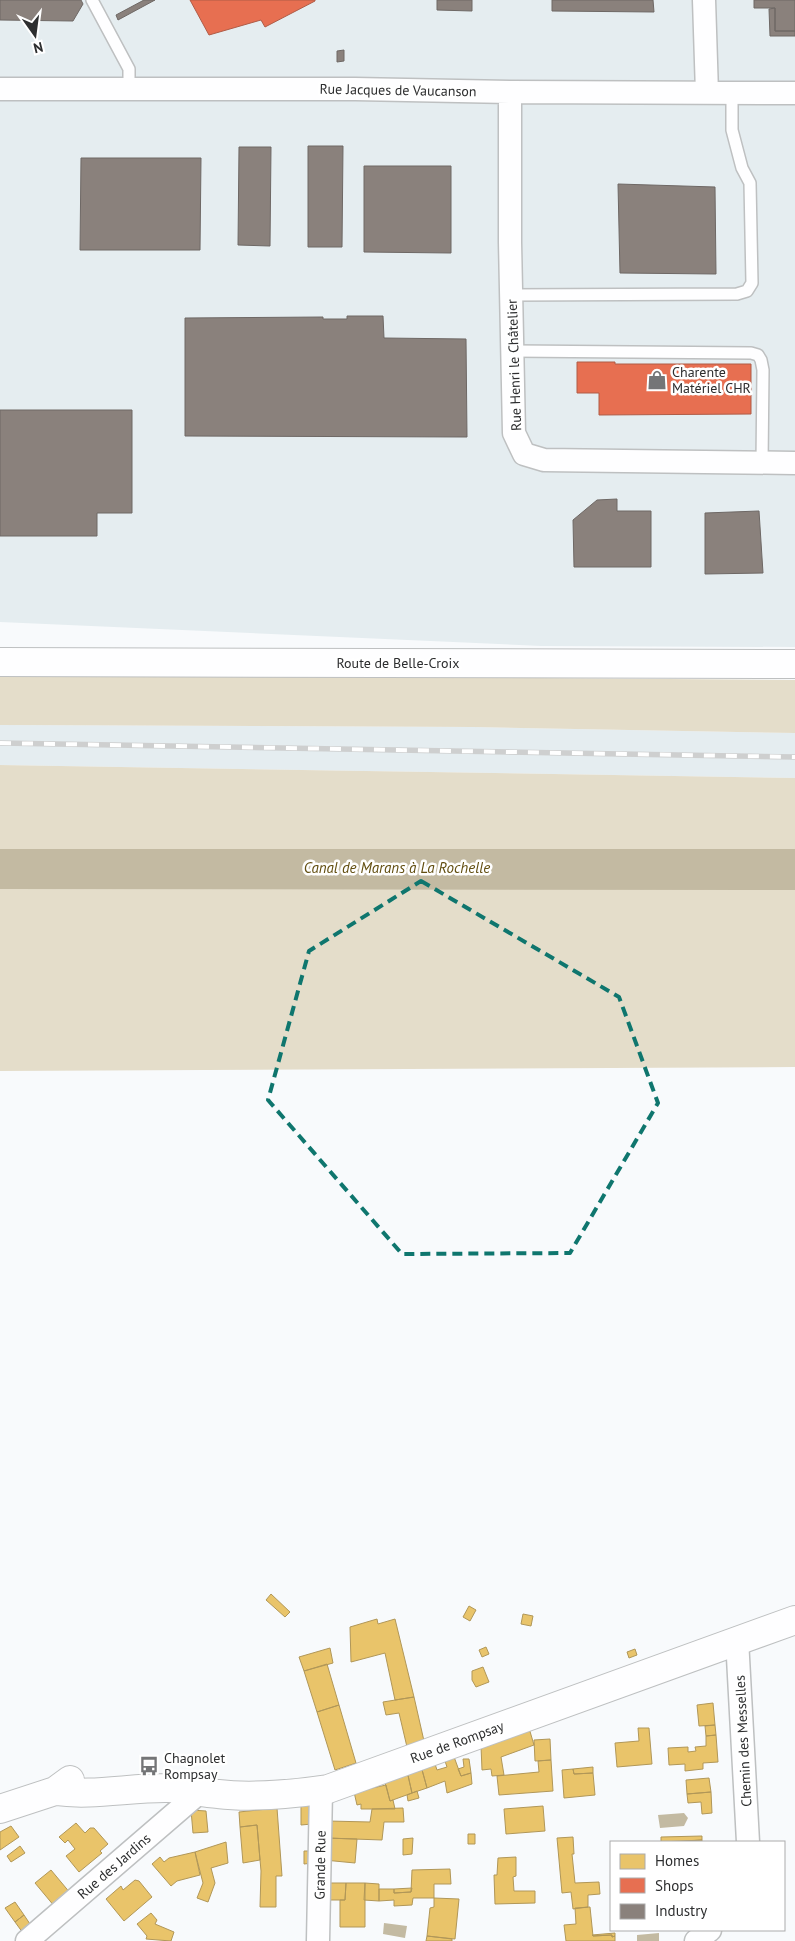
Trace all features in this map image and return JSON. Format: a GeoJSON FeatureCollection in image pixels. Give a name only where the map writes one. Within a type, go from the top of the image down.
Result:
{"type":"FeatureCollection","features":[{"type":"Feature","properties":{"kind":"street"},"geometry":{"type":"LineString","coordinates":[[704,0],[707,93]]}},
{"type":"Feature","properties":{"kind":"street","name":"Rue Jacques de Vaucanson"},"geometry":{"type":"LineString","coordinates":[[0,89],[355,89],[510,92],[795,93]]}},
{"type":"Feature","properties":{"kind":"street","name":"Rue Henri le Châtelier"},"geometry":{"type":"LineString","coordinates":[[510,92],[514,432],[524,454],[544,460],[795,463]]}},
{"type":"Feature","properties":{"kind":"street","name":"Route de Belle-Croix"},"geometry":{"type":"LineString","coordinates":[[0,662],[795,664]]}},
{"type":"Feature","properties":{"kind":"street","name":"Rue de Rompsay"},"geometry":{"type":"LineString","coordinates":[[0,1809],[55,1791],[71,1779],[135,1776],[167,1788],[218,1794],[321,1790],[344,1784],[737,1639],[795,1620]]}},
{"type":"Feature","properties":{"kind":"street","name":"Chemin des Messelles"},"geometry":{"type":"LineString","coordinates":[[737,1639],[748,1841]]}},
{"type":"Feature","properties":{"kind":"street","name":"Grande Rue"},"geometry":{"type":"LineString","coordinates":[[318,1941],[321,1790]]}},
{"type":"Feature","properties":{"kind":"street","name":"Rue des Jardins"},"geometry":{"type":"LineString","coordinates":[[27,1941],[201,1791]]}},
{"type":"Feature","properties":{"kind":"street"},"geometry":{"type":"LineString","coordinates":[[696,1941],[709,1931]]}},
{"type":"Feature","properties":{"kind":"lane"},"geometry":{"type":"LineString","coordinates":[[92,0],[129,69],[129,90]]}},
{"type":"Feature","properties":{"kind":"lane"},"geometry":{"type":"LineString","coordinates":[[511,296],[737,294],[747,291],[752,283],[750,182],[742,168],[732,130],[732,93]]}},
{"type":"Feature","properties":{"kind":"lane"},"geometry":{"type":"LineString","coordinates":[[513,351],[751,353],[758,355],[763,370],[762,463]]}},
{"type":"Feature","properties":{"kind":"highlighted area"},"geometry":{"type":"Polygon","coordinates":[[[421,881],[619,997],[658,1103],[570,1253],[402,1254],[268,1100],[309,951],[421,881]]]}},
{"type":"Feature","properties":{"kind":"shaded area"},"geometry":{"type":"Polygon","coordinates":[[[0,0],[795,0],[795,647],[541,646],[0,622],[0,0]]]}},
{"type":"Feature","properties":{"kind":"shaded area"},"geometry":{"type":"Polygon","coordinates":[[[0,674],[795,680],[795,733],[474,727],[0,725],[0,674]]]}},
{"type":"Feature","properties":{"kind":"shaded area"},"geometry":{"type":"Polygon","coordinates":[[[0,725],[474,727],[795,733],[795,778],[0,765],[0,725]]]}},
{"type":"Feature","properties":{"kind":"shaded area"},"geometry":{"type":"Polygon","coordinates":[[[0,765],[795,778],[795,1067],[0,1071],[0,765]]]}},
{"type":"Feature","properties":{"kind":"water","name":"Canal de Marans à La Rochelle"},"geometry":{"type":"Polygon","coordinates":[[[0,849],[795,849],[795,890],[0,889],[0,849]]]}},
{"type":"Feature","properties":{"kind":"water"},"geometry":{"type":"Polygon","coordinates":[[[684,1813],[688,1818],[684,1826],[660,1828],[658,1815],[684,1813]]]}},
{"type":"Feature","properties":{"kind":"water"},"geometry":{"type":"Polygon","coordinates":[[[384,1923],[407,1926],[405,1938],[383,1934],[384,1923]]]}},
{"type":"Feature","properties":{"kind":"water"},"geometry":{"type":"Polygon","coordinates":[[[659,1933],[659,1941],[637,1941],[637,1935],[659,1933]]]}},
{"type":"Feature","properties":{"kind":"building: Homes"},"geometry":{"type":"Polygon","coordinates":[[[271,1594],[290,1612],[285,1617],[266,1600],[271,1594]]]}},
{"type":"Feature","properties":{"kind":"building: Homes"},"geometry":{"type":"Polygon","coordinates":[[[469,1606],[476,1610],[470,1621],[463,1617],[469,1606]]]}},
{"type":"Feature","properties":{"kind":"building: Homes"},"geometry":{"type":"Polygon","coordinates":[[[523,1614],[533,1616],[531,1626],[521,1624],[523,1614]]]}},
{"type":"Feature","properties":{"kind":"building: Homes"},"geometry":{"type":"Polygon","coordinates":[[[377,1619],[378,1624],[395,1619],[414,1697],[395,1700],[385,1653],[351,1662],[350,1627],[377,1619]]]}},
{"type":"Feature","properties":{"kind":"building: Homes"},"geometry":{"type":"Polygon","coordinates":[[[486,1647],[489,1654],[482,1657],[479,1650],[486,1647]]]}},
{"type":"Feature","properties":{"kind":"building: Homes"},"geometry":{"type":"Polygon","coordinates":[[[330,1648],[333,1663],[304,1671],[299,1657],[330,1648]]]}},
{"type":"Feature","properties":{"kind":"building: Homes"},"geometry":{"type":"Polygon","coordinates":[[[635,1649],[637,1655],[629,1658],[627,1652],[635,1649]]]}},
{"type":"Feature","properties":{"kind":"building: Homes"},"geometry":{"type":"Polygon","coordinates":[[[327,1664],[339,1705],[317,1712],[304,1671],[327,1664]]]}},
{"type":"Feature","properties":{"kind":"building: Homes"},"geometry":{"type":"Polygon","coordinates":[[[483,1667],[489,1682],[476,1687],[472,1680],[472,1671],[483,1667]]]}},
{"type":"Feature","properties":{"kind":"building: Homes"},"geometry":{"type":"Polygon","coordinates":[[[414,1697],[424,1741],[407,1747],[399,1713],[386,1715],[383,1702],[414,1697]]]}},
{"type":"Feature","properties":{"kind":"building: Homes"},"geometry":{"type":"Polygon","coordinates":[[[713,1703],[715,1725],[699,1726],[697,1705],[713,1703]]]}},
{"type":"Feature","properties":{"kind":"building: Homes"},"geometry":{"type":"Polygon","coordinates":[[[339,1705],[356,1763],[335,1770],[317,1712],[339,1705]]]}},
{"type":"Feature","properties":{"kind":"building: Homes"},"geometry":{"type":"Polygon","coordinates":[[[715,1725],[716,1735],[706,1736],[705,1726],[715,1725]]]}},
{"type":"Feature","properties":{"kind":"building: Homes"},"geometry":{"type":"Polygon","coordinates":[[[529,1728],[534,1745],[501,1757],[504,1775],[492,1776],[491,1769],[482,1770],[481,1746],[529,1728]]]}},
{"type":"Feature","properties":{"kind":"building: Homes"},"geometry":{"type":"Polygon","coordinates":[[[638,1728],[649,1728],[652,1764],[617,1767],[615,1743],[639,1741],[638,1728]]]}},
{"type":"Feature","properties":{"kind":"building: Homes"},"geometry":{"type":"Polygon","coordinates":[[[716,1735],[718,1762],[703,1763],[703,1769],[685,1771],[685,1764],[669,1765],[668,1748],[688,1747],[688,1752],[696,1751],[695,1747],[706,1746],[706,1736],[716,1735]]]}},
{"type":"Feature","properties":{"kind":"building: Homes"},"geometry":{"type":"Polygon","coordinates":[[[550,1739],[551,1760],[535,1761],[534,1740],[550,1739]]]}},
{"type":"Feature","properties":{"kind":"building: Homes"},"geometry":{"type":"Polygon","coordinates":[[[453,1754],[461,1776],[471,1773],[472,1784],[447,1793],[445,1781],[427,1788],[421,1766],[434,1761],[437,1770],[447,1767],[444,1758],[453,1754]]]}},
{"type":"Feature","properties":{"kind":"building: Homes"},"geometry":{"type":"Polygon","coordinates":[[[463,1759],[469,1759],[471,1773],[461,1776],[458,1769],[464,1767],[463,1759]]]}},
{"type":"Feature","properties":{"kind":"building: Homes"},"geometry":{"type":"Polygon","coordinates":[[[551,1760],[553,1791],[499,1795],[497,1776],[539,1772],[538,1761],[551,1760]]]}},
{"type":"Feature","properties":{"kind":"building: Homes"},"geometry":{"type":"Polygon","coordinates":[[[421,1766],[427,1788],[412,1793],[407,1771],[421,1766]]]}},
{"type":"Feature","properties":{"kind":"building: Homes"},"geometry":{"type":"Polygon","coordinates":[[[593,1767],[593,1773],[574,1774],[573,1769],[593,1767]]]}},
{"type":"Feature","properties":{"kind":"building: Homes"},"geometry":{"type":"Polygon","coordinates":[[[573,1769],[574,1774],[593,1773],[595,1795],[564,1798],[562,1770],[573,1769]]]}},
{"type":"Feature","properties":{"kind":"building: Homes"},"geometry":{"type":"Polygon","coordinates":[[[407,1771],[412,1793],[390,1801],[384,1779],[407,1771]]]}},
{"type":"Feature","properties":{"kind":"building: Homes"},"geometry":{"type":"Polygon","coordinates":[[[709,1778],[711,1792],[687,1794],[686,1780],[709,1778]]]}},
{"type":"Feature","properties":{"kind":"building: Homes"},"geometry":{"type":"Polygon","coordinates":[[[386,1785],[390,1801],[393,1800],[395,1809],[361,1809],[361,1804],[357,1805],[354,1792],[386,1785]]]}},
{"type":"Feature","properties":{"kind":"building: Homes"},"geometry":{"type":"Polygon","coordinates":[[[417,1791],[419,1798],[408,1801],[407,1795],[417,1791]]]}},
{"type":"Feature","properties":{"kind":"building: Homes"},"geometry":{"type":"Polygon","coordinates":[[[711,1792],[712,1813],[702,1814],[701,1802],[688,1803],[687,1794],[711,1792]]]}},
{"type":"Feature","properties":{"kind":"building: Homes"},"geometry":{"type":"Polygon","coordinates":[[[313,1804],[312,1824],[301,1825],[301,1805],[313,1804]]]}},
{"type":"Feature","properties":{"kind":"building: Homes"},"geometry":{"type":"Polygon","coordinates":[[[543,1806],[545,1831],[506,1834],[504,1809],[543,1806]]]}},
{"type":"Feature","properties":{"kind":"building: Homes"},"geometry":{"type":"Polygon","coordinates":[[[277,1808],[282,1876],[276,1876],[276,1907],[260,1907],[261,1871],[257,1825],[240,1827],[239,1812],[277,1808]]]}},
{"type":"Feature","properties":{"kind":"building: Homes"},"geometry":{"type":"Polygon","coordinates":[[[403,1808],[404,1822],[384,1822],[382,1840],[326,1838],[328,1821],[370,1822],[372,1809],[403,1808]]]}},
{"type":"Feature","properties":{"kind":"building: Homes"},"geometry":{"type":"Polygon","coordinates":[[[191,1810],[206,1811],[208,1832],[193,1833],[191,1810]]]}},
{"type":"Feature","properties":{"kind":"building: Homes"},"geometry":{"type":"Polygon","coordinates":[[[76,1823],[85,1833],[90,1828],[94,1828],[108,1844],[100,1851],[102,1853],[79,1872],[66,1856],[75,1849],[68,1840],[65,1843],[59,1837],[76,1823]]]}},
{"type":"Feature","properties":{"kind":"building: Homes"},"geometry":{"type":"Polygon","coordinates":[[[257,1825],[260,1860],[243,1863],[240,1827],[257,1825]]]}},
{"type":"Feature","properties":{"kind":"building: Homes"},"geometry":{"type":"Polygon","coordinates":[[[11,1826],[19,1837],[0,1850],[0,1832],[11,1826]]]}},
{"type":"Feature","properties":{"kind":"building: Homes"},"geometry":{"type":"Polygon","coordinates":[[[468,1834],[475,1834],[475,1844],[468,1844],[468,1834]]]}},
{"type":"Feature","properties":{"kind":"building: Homes"},"geometry":{"type":"Polygon","coordinates":[[[702,1836],[702,1840],[661,1841],[661,1837],[702,1836]]]}},
{"type":"Feature","properties":{"kind":"building: Homes"},"geometry":{"type":"Polygon","coordinates":[[[573,1837],[574,1854],[572,1854],[575,1883],[599,1882],[600,1894],[588,1895],[588,1907],[573,1909],[571,1892],[562,1893],[557,1838],[573,1837]]]}},
{"type":"Feature","properties":{"kind":"building: Homes"},"geometry":{"type":"Polygon","coordinates":[[[326,1838],[357,1839],[355,1863],[324,1860],[326,1838]]]}},
{"type":"Feature","properties":{"kind":"building: Homes"},"geometry":{"type":"Polygon","coordinates":[[[413,1838],[412,1854],[403,1855],[403,1839],[413,1838]]]}},
{"type":"Feature","properties":{"kind":"building: Homes"},"geometry":{"type":"Polygon","coordinates":[[[226,1842],[228,1863],[211,1868],[215,1883],[208,1902],[197,1898],[203,1883],[195,1852],[226,1842]]]}},
{"type":"Feature","properties":{"kind":"building: Homes"},"geometry":{"type":"Polygon","coordinates":[[[20,1846],[25,1853],[11,1862],[7,1856],[20,1846]]]}},
{"type":"Feature","properties":{"kind":"building: Homes"},"geometry":{"type":"Polygon","coordinates":[[[304,1851],[313,1851],[313,1863],[304,1864],[304,1851]]]}},
{"type":"Feature","properties":{"kind":"building: Homes"},"geometry":{"type":"Polygon","coordinates":[[[195,1852],[200,1875],[177,1881],[171,1886],[152,1864],[160,1857],[164,1862],[169,1858],[195,1852]]]}},
{"type":"Feature","properties":{"kind":"building: Homes"},"geometry":{"type":"Polygon","coordinates":[[[516,1857],[516,1876],[513,1877],[514,1891],[535,1891],[535,1903],[495,1904],[494,1875],[497,1875],[498,1858],[516,1857]]]}},
{"type":"Feature","properties":{"kind":"building: Homes"},"geometry":{"type":"Polygon","coordinates":[[[450,1869],[451,1884],[434,1884],[434,1898],[413,1898],[412,1905],[394,1906],[394,1900],[379,1901],[379,1889],[394,1889],[394,1893],[411,1892],[412,1870],[450,1869]]]}},
{"type":"Feature","properties":{"kind":"building: Homes"},"geometry":{"type":"Polygon","coordinates":[[[51,1870],[71,1894],[55,1907],[35,1883],[51,1870]]]}},
{"type":"Feature","properties":{"kind":"building: Homes"},"geometry":{"type":"Polygon","coordinates":[[[135,1880],[139,1881],[152,1897],[124,1921],[106,1899],[121,1886],[123,1890],[135,1880]]]}},
{"type":"Feature","properties":{"kind":"building: Homes"},"geometry":{"type":"Polygon","coordinates":[[[326,1883],[346,1883],[345,1900],[325,1900],[326,1883]]]}},
{"type":"Feature","properties":{"kind":"building: Homes"},"geometry":{"type":"Polygon","coordinates":[[[346,1883],[365,1883],[365,1927],[340,1927],[340,1900],[345,1900],[346,1883]]]}},
{"type":"Feature","properties":{"kind":"building: Homes"},"geometry":{"type":"Polygon","coordinates":[[[365,1883],[379,1884],[379,1901],[364,1900],[365,1883]]]}},
{"type":"Feature","properties":{"kind":"building: Homes"},"geometry":{"type":"Polygon","coordinates":[[[412,1888],[411,1892],[394,1893],[394,1889],[412,1888]]]}},
{"type":"Feature","properties":{"kind":"building: Homes"},"geometry":{"type":"Polygon","coordinates":[[[434,1898],[459,1899],[455,1939],[427,1936],[430,1908],[434,1907],[434,1898]]]}},
{"type":"Feature","properties":{"kind":"building: Homes"},"geometry":{"type":"Polygon","coordinates":[[[15,1902],[24,1915],[15,1922],[5,1908],[15,1902]]]}},
{"type":"Feature","properties":{"kind":"building: Homes"},"geometry":{"type":"Polygon","coordinates":[[[590,1907],[593,1936],[612,1935],[612,1937],[615,1936],[615,1941],[566,1941],[564,1925],[576,1924],[575,1908],[590,1907]]]}},
{"type":"Feature","properties":{"kind":"building: Homes"},"geometry":{"type":"Polygon","coordinates":[[[151,1913],[157,1920],[155,1924],[174,1932],[171,1941],[146,1939],[147,1936],[137,1924],[151,1913]]]}},
{"type":"Feature","properties":{"kind":"building: Homes"},"geometry":{"type":"Polygon","coordinates":[[[24,1915],[32,1927],[23,1933],[15,1922],[24,1915]]]}},
{"type":"Feature","properties":{"kind":"building: Homes"},"geometry":{"type":"Polygon","coordinates":[[[615,1933],[615,1936],[612,1937],[612,1935],[592,1935],[615,1933]]]}},
{"type":"Feature","properties":{"kind":"building: Homes"},"geometry":{"type":"Polygon","coordinates":[[[427,1936],[452,1939],[452,1941],[426,1941],[427,1936]]]}},
{"type":"Feature","properties":{"kind":"building: Shops"},"geometry":{"type":"Polygon","coordinates":[[[190,0],[315,1],[265,27],[261,20],[209,35],[190,0]]]}},
{"type":"Feature","properties":{"kind":"building: Shops"},"geometry":{"type":"Polygon","coordinates":[[[577,362],[615,362],[615,364],[751,364],[751,414],[599,415],[599,393],[577,393],[577,362]]]}},
{"type":"Feature","properties":{"kind":"building: Industry"},"geometry":{"type":"Polygon","coordinates":[[[0,0],[81,0],[83,4],[73,21],[0,20],[0,0]]]}},
{"type":"Feature","properties":{"kind":"building: Industry"},"geometry":{"type":"Polygon","coordinates":[[[144,0],[155,0],[118,20],[116,15],[144,0]]]}},
{"type":"Feature","properties":{"kind":"building: Industry"},"geometry":{"type":"Polygon","coordinates":[[[437,0],[472,0],[472,11],[437,10],[437,0]]]}},
{"type":"Feature","properties":{"kind":"building: Industry"},"geometry":{"type":"Polygon","coordinates":[[[552,0],[653,0],[654,12],[552,11],[552,0]]]}},
{"type":"Feature","properties":{"kind":"building: Industry"},"geometry":{"type":"Polygon","coordinates":[[[754,0],[795,0],[795,31],[775,31],[775,8],[754,8],[754,0]]]}},
{"type":"Feature","properties":{"kind":"building: Industry"},"geometry":{"type":"Polygon","coordinates":[[[775,8],[775,31],[795,31],[795,36],[770,36],[769,9],[775,8]]]}},
{"type":"Feature","properties":{"kind":"building: Industry"},"geometry":{"type":"Polygon","coordinates":[[[344,50],[344,61],[337,62],[337,51],[344,50]]]}},
{"type":"Feature","properties":{"kind":"building: Industry"},"geometry":{"type":"Polygon","coordinates":[[[308,146],[343,146],[342,247],[308,247],[308,146]]]}},
{"type":"Feature","properties":{"kind":"building: Industry"},"geometry":{"type":"Polygon","coordinates":[[[239,147],[271,147],[270,246],[238,245],[239,147]]]}},
{"type":"Feature","properties":{"kind":"building: Industry"},"geometry":{"type":"Polygon","coordinates":[[[81,158],[201,158],[200,250],[80,250],[81,158]]]}},
{"type":"Feature","properties":{"kind":"building: Industry"},"geometry":{"type":"Polygon","coordinates":[[[364,166],[451,166],[451,253],[364,252],[364,166]]]}},
{"type":"Feature","properties":{"kind":"building: Industry"},"geometry":{"type":"Polygon","coordinates":[[[618,184],[715,187],[716,274],[620,273],[618,184]]]}},
{"type":"Feature","properties":{"kind":"building: Industry"},"geometry":{"type":"Polygon","coordinates":[[[347,316],[383,316],[384,338],[466,339],[467,437],[185,436],[185,318],[323,317],[323,319],[347,319],[347,316]]]}},
{"type":"Feature","properties":{"kind":"building: Industry"},"geometry":{"type":"Polygon","coordinates":[[[0,410],[132,410],[132,513],[97,513],[97,536],[0,536],[0,410]]]}},
{"type":"Feature","properties":{"kind":"building: Industry"},"geometry":{"type":"Polygon","coordinates":[[[617,499],[617,511],[651,511],[651,567],[574,567],[573,520],[597,500],[617,499]]]}},
{"type":"Feature","properties":{"kind":"building: Industry"},"geometry":{"type":"Polygon","coordinates":[[[759,511],[763,573],[705,574],[705,513],[759,511]]]}},
{"type":"Feature","properties":{"kind":"railway"},"geometry":{"type":"LineString","coordinates":[[0,743],[795,757]]}},
{"type":"Feature","properties":{"kind":"place","name":"Charente Matériel CHR"},"geometry":{"type":"Point","coordinates":[657,380]}},
{"type":"Feature","properties":{"kind":"place","name":"Chagnolet Rompsay"},"geometry":{"type":"Point","coordinates":[149,1766]}}]}
